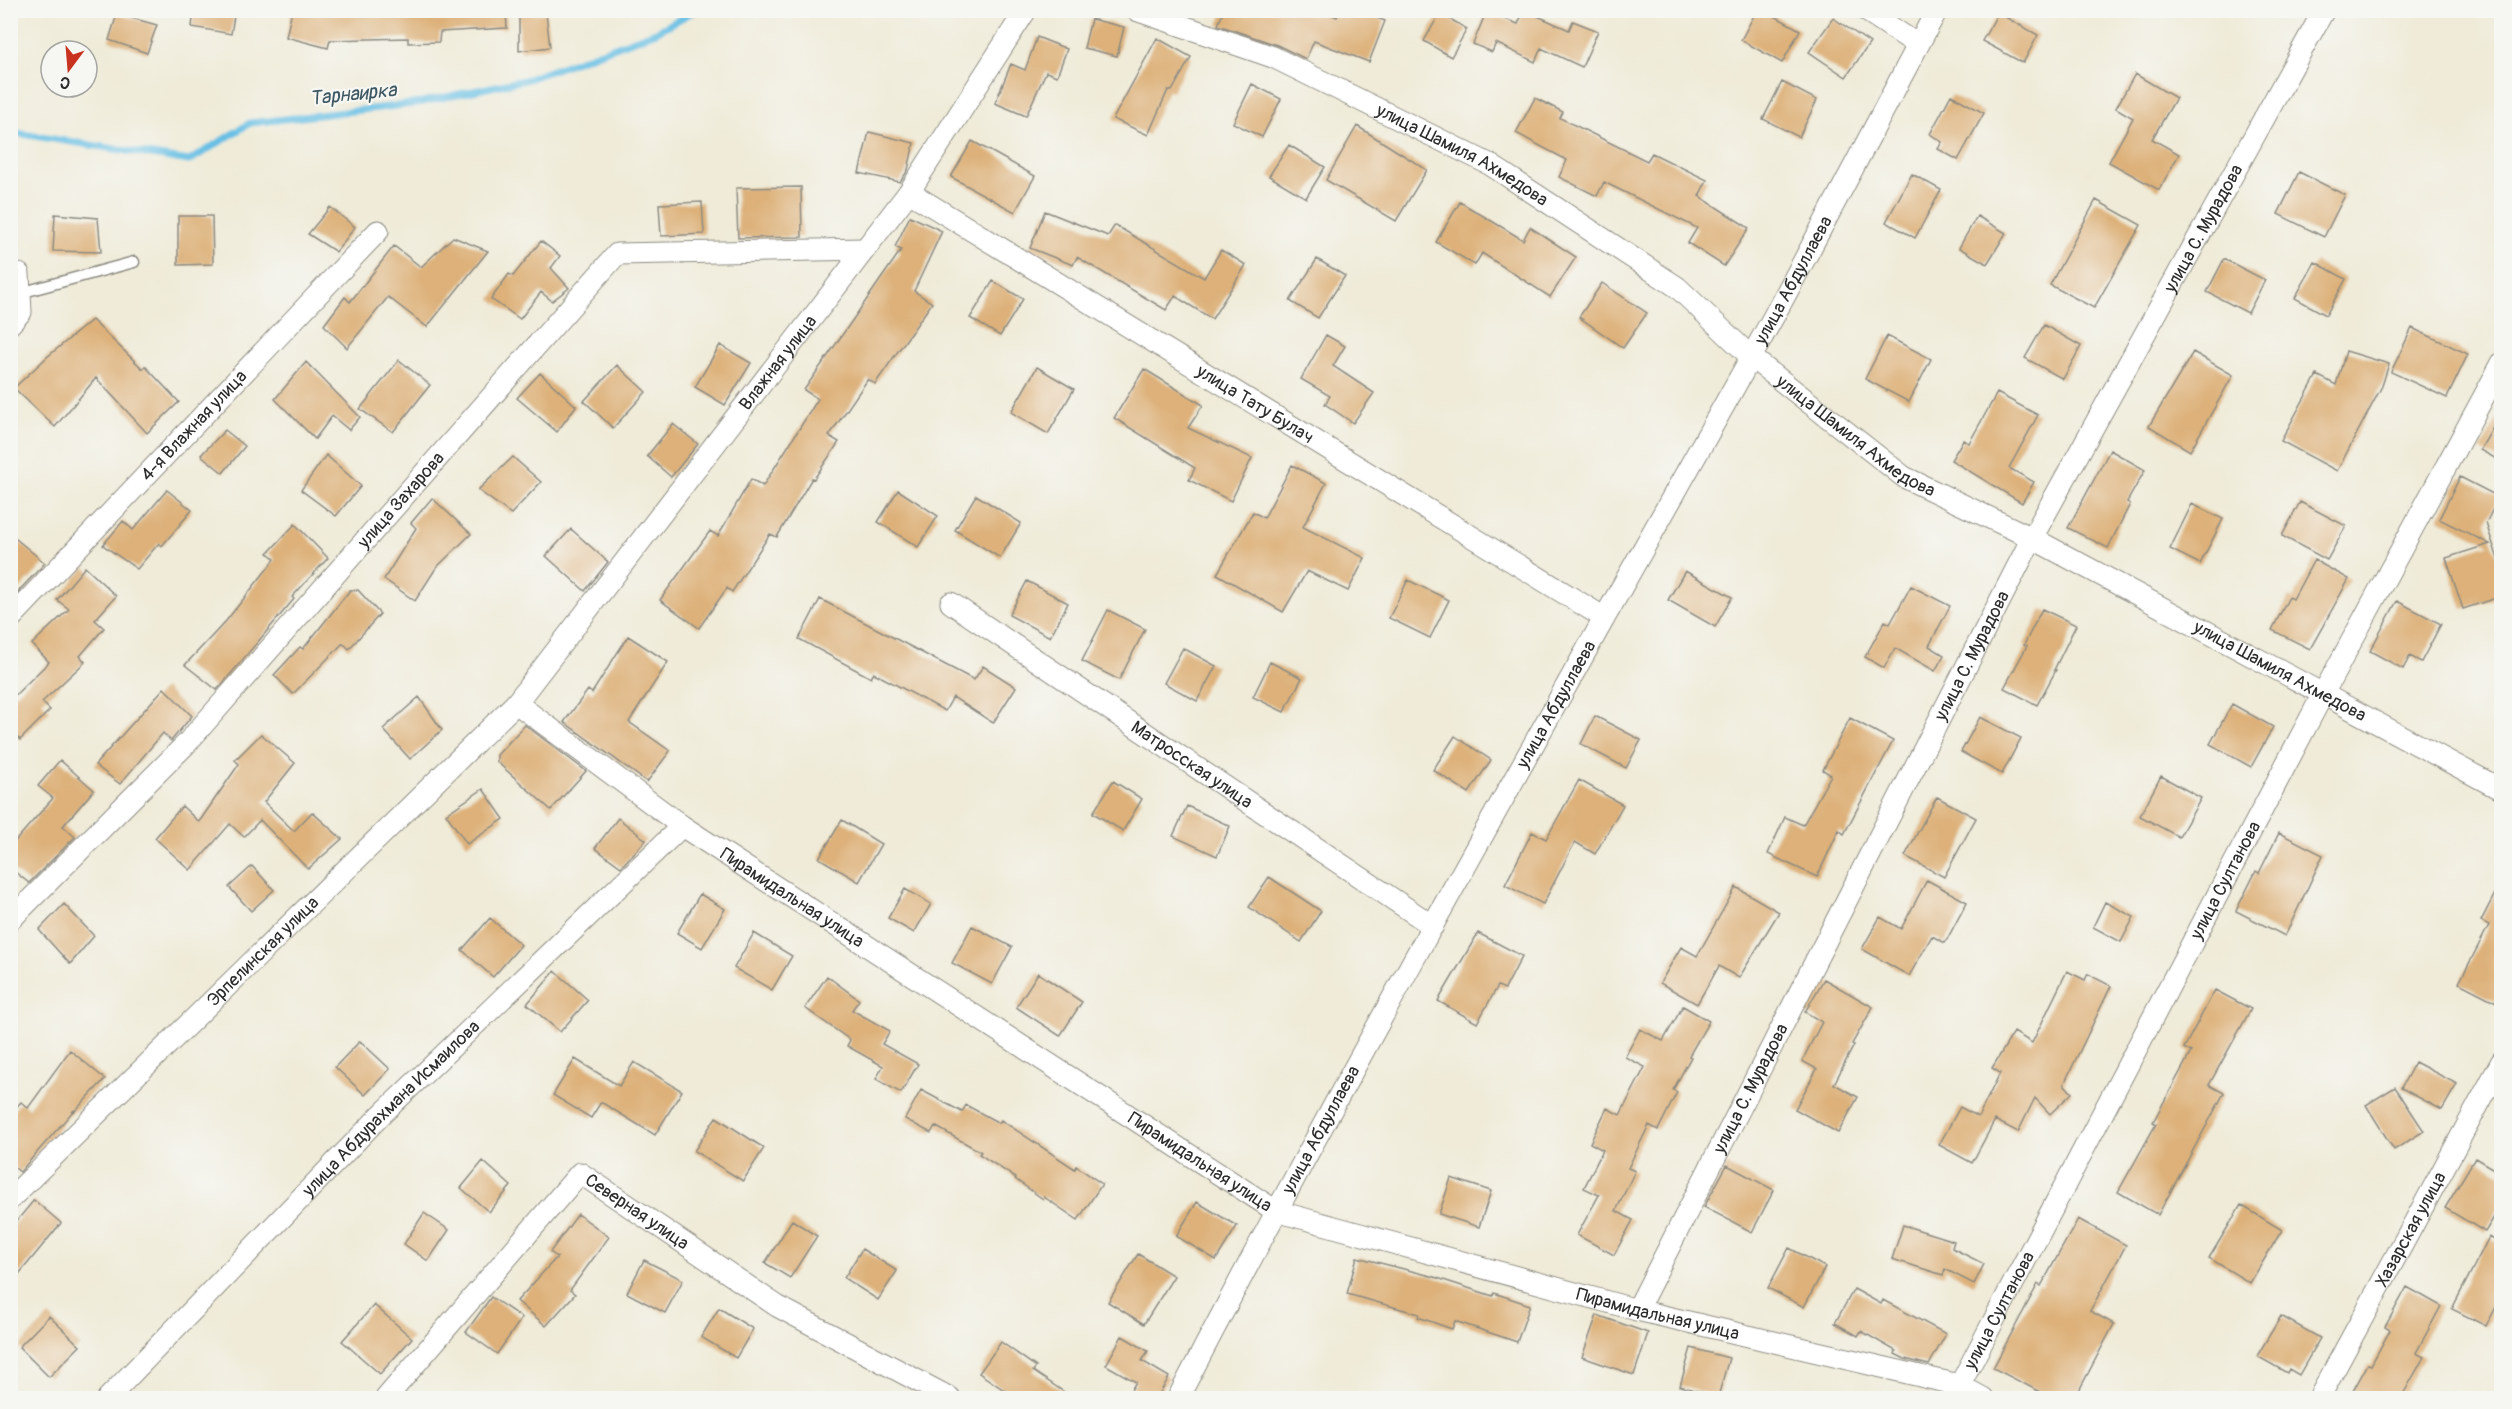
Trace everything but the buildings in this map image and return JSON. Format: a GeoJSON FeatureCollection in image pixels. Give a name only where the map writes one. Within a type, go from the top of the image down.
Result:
{"type":"FeatureCollection","features":[{"type":"Feature","properties":{"kind":"street","name":"Влажная улица"},"geometry":{"type":"LineString","coordinates":[[516,703],[909,192],[1026,10]]}},
{"type":"Feature","properties":{"kind":"street","name":"улица Шамиля Ахмедова"},"geometry":{"type":"LineString","coordinates":[[1136,10],[1273,57],[1489,164],[1677,287],[1751,357],[1904,477],[2032,538],[2502,790]]}},
{"type":"Feature","properties":{"kind":"street"},"geometry":{"type":"LineString","coordinates":[[1865,10],[1918,45]]}},
{"type":"Feature","properties":{"kind":"street","name":"улица Абдуллаева"},"geometry":{"type":"LineString","coordinates":[[1178,1398],[1276,1211],[1603,617],[1751,357],[1937,10]]}},
{"type":"Feature","properties":{"kind":"street","name":"улица С. Мурадова"},"geometry":{"type":"LineString","coordinates":[[1637,1310],[2032,538],[2325,10]]}},
{"type":"Feature","properties":{"kind":"street","name":"улица Тату Булач"},"geometry":{"type":"LineString","coordinates":[[909,192],[1603,617]]}},
{"type":"Feature","properties":{"kind":"street","name":"4-я Влажная улица"},"geometry":{"type":"LineString","coordinates":[[10,619],[378,231]]}},
{"type":"Feature","properties":{"kind":"street","name":"улица Захарова"},"geometry":{"type":"LineString","coordinates":[[10,920],[187,743],[617,254],[864,249]]}},
{"type":"Feature","properties":{"kind":"street"},"geometry":{"type":"LineString","coordinates":[[10,324],[21,312],[17,281]]}},
{"type":"Feature","properties":{"kind":"street","name":"улица Султанова"},"geometry":{"type":"LineString","coordinates":[[1956,1392],[2323,694],[2502,363]]}},
{"type":"Feature","properties":{"kind":"street","name":"Матросская улица"},"geometry":{"type":"LineString","coordinates":[[951,603],[1433,926]]}},
{"type":"Feature","properties":{"kind":"street","name":"Пирамидальная улица"},"geometry":{"type":"LineString","coordinates":[[516,703],[682,826],[1276,1211],[1637,1310],[1983,1398]]}},
{"type":"Feature","properties":{"kind":"street","name":"Эрпелинская улица"},"geometry":{"type":"LineString","coordinates":[[10,1199],[516,703]]}},
{"type":"Feature","properties":{"kind":"street","name":"улица Абдурахмана Исмаилова"},"geometry":{"type":"LineString","coordinates":[[108,1398],[381,1116],[682,826]]}},
{"type":"Feature","properties":{"kind":"street","name":"Хазарская улица"},"geometry":{"type":"LineString","coordinates":[[2319,1398],[2502,1061]]}},
{"type":"Feature","properties":{"kind":"street","name":"Северная улица"},"geometry":{"type":"LineString","coordinates":[[386,1398],[580,1173],[777,1306],[950,1398]]}},
{"type":"Feature","properties":{"kind":"lane"},"geometry":{"type":"LineString","coordinates":[[17,281],[134,262]]}},
{"type":"Feature","properties":{"kind":"waterway","name":"Тарнаирка"},"geometry":{"type":"LineString","coordinates":[[10,132],[189,161],[250,123],[413,104],[528,79],[656,32],[696,10]]}}]}
